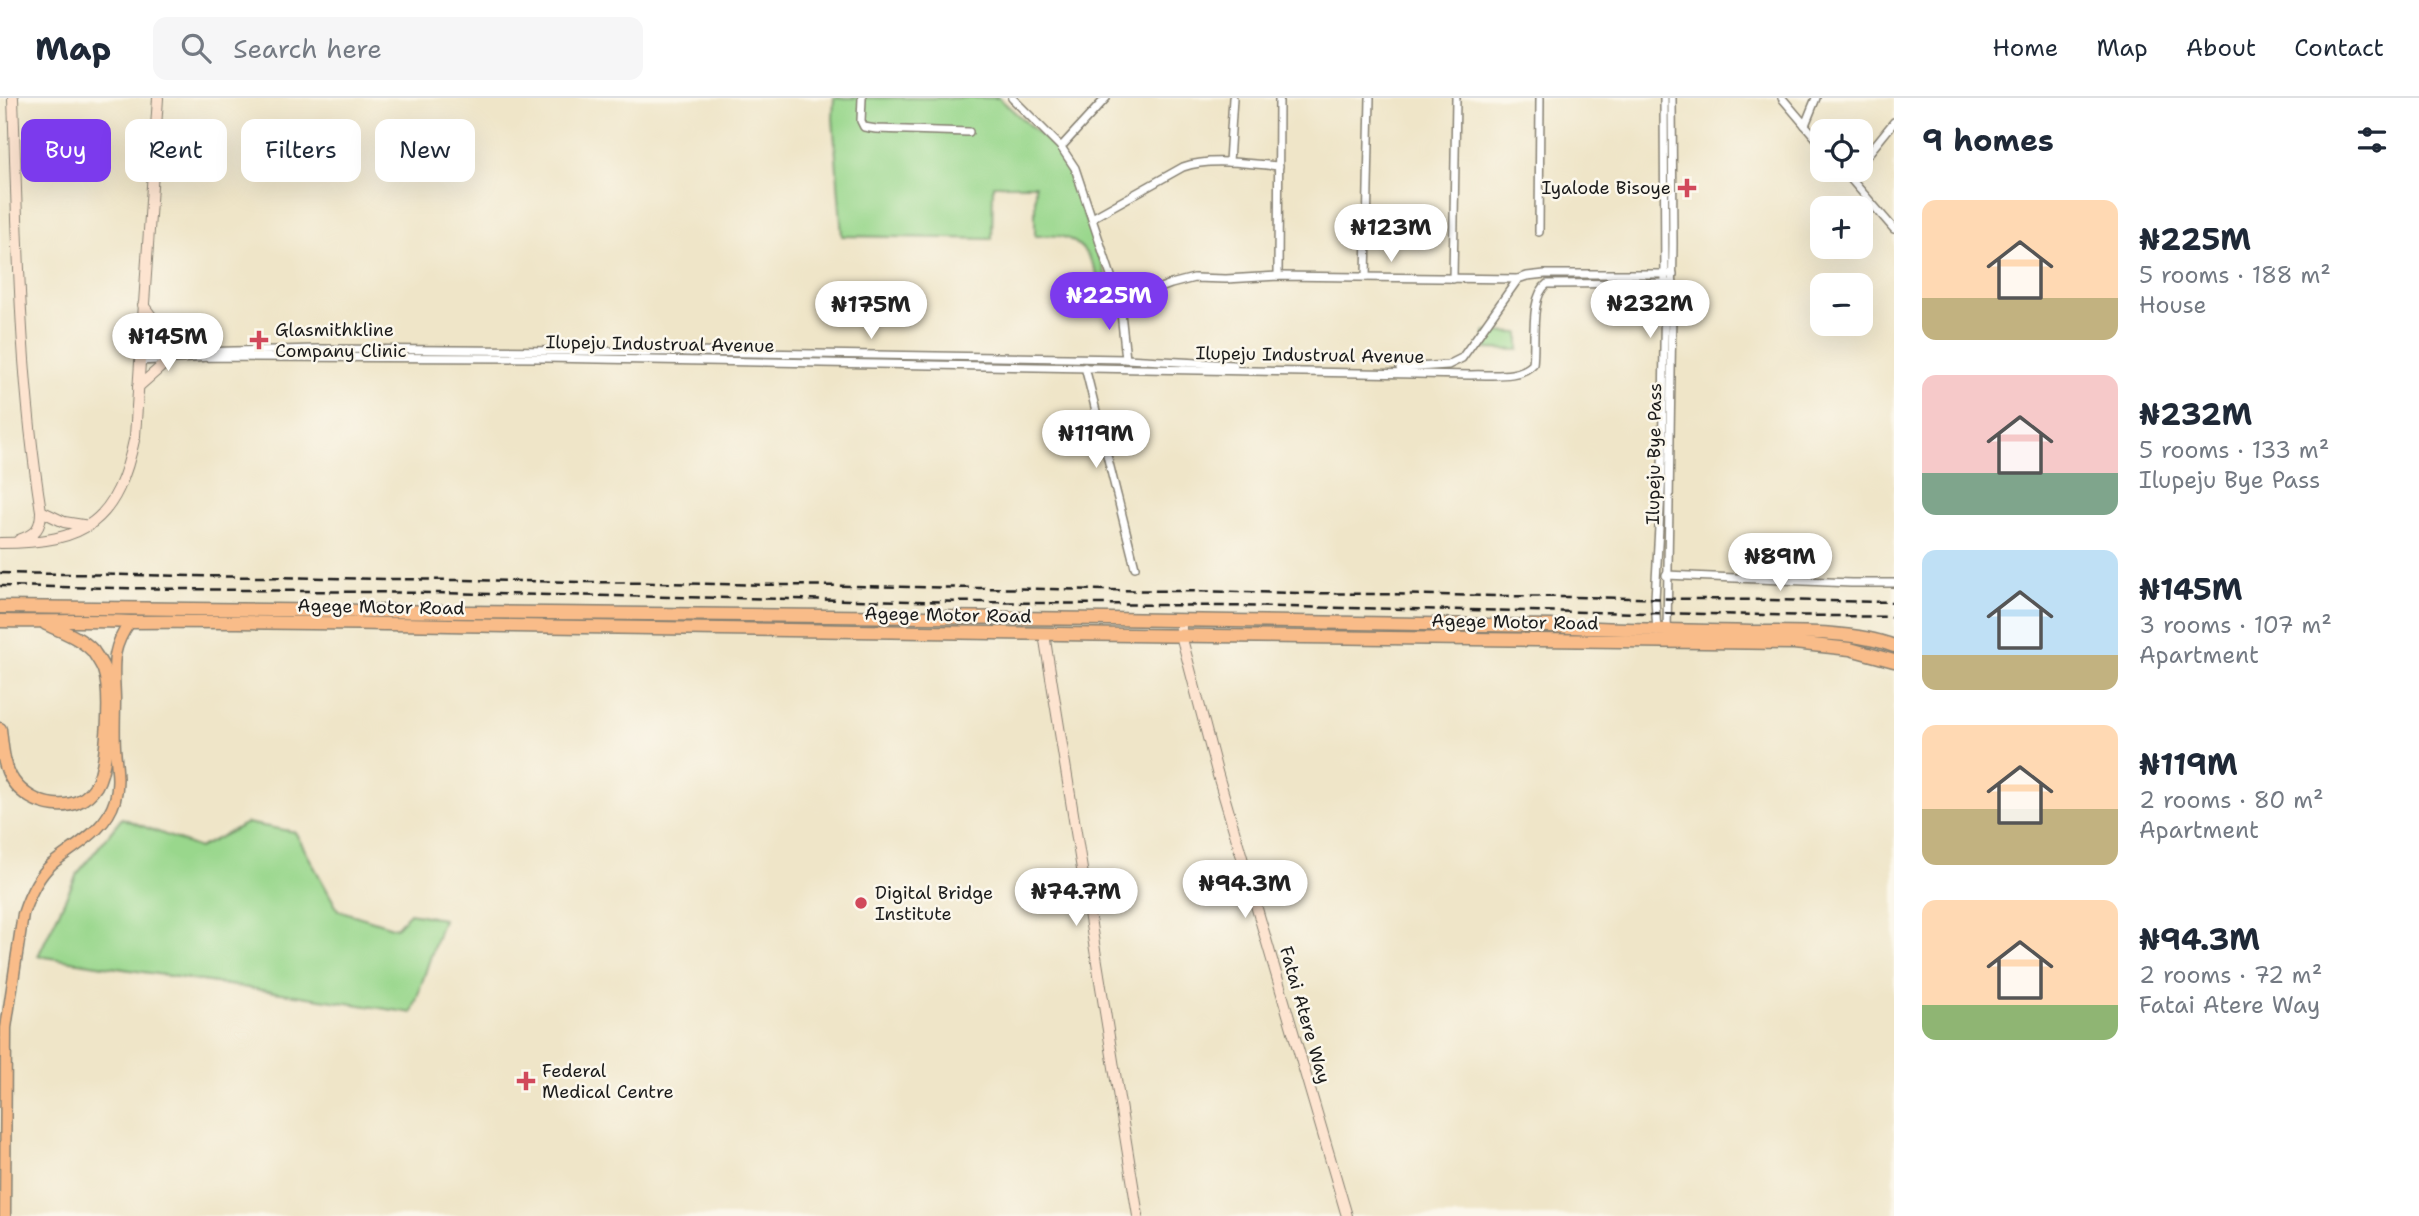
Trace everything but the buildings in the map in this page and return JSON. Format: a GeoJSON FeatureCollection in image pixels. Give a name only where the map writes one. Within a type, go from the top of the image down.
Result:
{"type":"FeatureCollection","features":[{"type":"Feature","properties":{"kind":"highway","name":"Agege Motor Road"},"geometry":{"type":"LineString","coordinates":[[0,607],[298,617],[1044,634],[1662,636],[1805,633],[1849,637],[1894,646]]}},
{"type":"Feature","properties":{"kind":"highway","name":"Agege Motor Road"},"geometry":{"type":"LineString","coordinates":[[0,621],[130,622],[298,617],[1181,620],[1553,626],[1662,636],[1818,645],[1872,653],[1894,661]]}},
{"type":"Feature","properties":{"kind":"highway"},"geometry":{"type":"LineString","coordinates":[[0,729],[5,764],[20,790],[46,805],[71,804],[95,788],[106,758],[107,690],[104,670],[93,651],[80,641],[42,622]]}},
{"type":"Feature","properties":{"kind":"main road"},"geometry":{"type":"LineString","coordinates":[[5,1216],[6,1028],[23,914],[37,882],[51,865],[96,830],[112,809],[119,777],[115,749],[112,664],[120,636],[130,622]]}},
{"type":"Feature","properties":{"kind":"street"},"geometry":{"type":"LineString","coordinates":[[12,543],[35,533],[41,525],[20,315],[13,98]]}},
{"type":"Feature","properties":{"kind":"street"},"geometry":{"type":"LineString","coordinates":[[0,542],[31,543],[64,537],[90,526],[118,491],[128,468],[135,436],[158,98]]}},
{"type":"Feature","properties":{"kind":"street"},"geometry":{"type":"LineString","coordinates":[[862,98],[861,121],[864,127],[969,132]]}},
{"type":"Feature","properties":{"kind":"street"},"geometry":{"type":"LineString","coordinates":[[1012,98],[1061,147],[1075,168],[1120,303],[1126,359]]}},
{"type":"Feature","properties":{"kind":"street"},"geometry":{"type":"LineString","coordinates":[[1061,147],[1106,98]]}},
{"type":"Feature","properties":{"kind":"street"},"geometry":{"type":"LineString","coordinates":[[1229,162],[1233,98]]}},
{"type":"Feature","properties":{"kind":"street"},"geometry":{"type":"LineString","coordinates":[[1278,276],[1279,98]]}},
{"type":"Feature","properties":{"kind":"street"},"geometry":{"type":"LineString","coordinates":[[1366,277],[1370,98]]}},
{"type":"Feature","properties":{"kind":"street"},"geometry":{"type":"LineString","coordinates":[[1453,279],[1456,98]]}},
{"type":"Feature","properties":{"kind":"street"},"geometry":{"type":"LineString","coordinates":[[1539,232],[1540,98]]}},
{"type":"Feature","properties":{"kind":"street","name":"Ilupeju Bye Pass"},"geometry":{"type":"LineString","coordinates":[[1662,636],[1670,474],[1664,98]]}},
{"type":"Feature","properties":{"kind":"street","name":"Ilupeju Bye Pass"},"geometry":{"type":"LineString","coordinates":[[1668,274],[1672,98]]}},
{"type":"Feature","properties":{"kind":"street"},"geometry":{"type":"LineString","coordinates":[[1782,98],[1810,131]]}},
{"type":"Feature","properties":{"kind":"street"},"geometry":{"type":"LineString","coordinates":[[1805,125],[1816,98]]}},
{"type":"Feature","properties":{"kind":"street"},"geometry":{"type":"LineString","coordinates":[[1873,148],[1894,122]]}},
{"type":"Feature","properties":{"kind":"street"},"geometry":{"type":"LineString","coordinates":[[1092,218],[1183,167],[1195,163],[1229,162],[1279,166]]}},
{"type":"Feature","properties":{"kind":"street"},"geometry":{"type":"LineString","coordinates":[[1853,182],[1894,229]]}},
{"type":"Feature","properties":{"kind":"street"},"geometry":{"type":"LineString","coordinates":[[1120,303],[1194,278],[1278,276],[1518,279],[1527,275],[1545,274],[1668,274]]}},
{"type":"Feature","properties":{"kind":"street","name":"Ilupeju Industrual Avenue"},"geometry":{"type":"LineString","coordinates":[[140,349],[196,352],[331,349],[1126,359],[1297,367],[1406,368],[1448,365],[1462,358],[1518,279]]}},
{"type":"Feature","properties":{"kind":"street","name":"Ilupeju Bye Pass"},"geometry":{"type":"LineString","coordinates":[[1662,636],[1655,599],[1669,283]]}},
{"type":"Feature","properties":{"kind":"street","name":"Ilupeju Industrual Avenue"},"geometry":{"type":"LineString","coordinates":[[140,361],[210,357],[545,358],[1516,373],[1527,371],[1533,364],[1536,302],[1539,291],[1547,284],[1669,283]]}},
{"type":"Feature","properties":{"kind":"street"},"geometry":{"type":"LineString","coordinates":[[143,305],[161,332],[182,351]]}},
{"type":"Feature","properties":{"kind":"street"},"geometry":{"type":"LineString","coordinates":[[138,387],[170,359]]}},
{"type":"Feature","properties":{"kind":"street"},"geometry":{"type":"LineString","coordinates":[[1085,367],[1135,567]]}},
{"type":"Feature","properties":{"kind":"street"},"geometry":{"type":"LineString","coordinates":[[41,511],[64,522],[90,526]]}},
{"type":"Feature","properties":{"kind":"street"},"geometry":{"type":"LineString","coordinates":[[1666,575],[1894,583]]}},
{"type":"Feature","properties":{"kind":"street","name":"Fatai Atere Way"},"geometry":{"type":"LineString","coordinates":[[1181,620],[1181,635],[1217,772],[1347,1216]]}},
{"type":"Feature","properties":{"kind":"street"},"geometry":{"type":"LineString","coordinates":[[1044,634],[1138,1216]]}},
{"type":"Feature","properties":{"kind":"green space"},"geometry":{"type":"Polygon","coordinates":[[[834,98],[999,98],[1058,151],[1066,165],[1117,306],[1110,314],[1095,268],[1074,241],[1053,235],[1035,236],[1035,185],[993,185],[992,239],[842,236],[833,118],[834,98]]]}},
{"type":"Feature","properties":{"kind":"green space"},"geometry":{"type":"Polygon","coordinates":[[[1485,332],[1519,333],[1519,350],[1485,349],[1485,332]]]}},
{"type":"Feature","properties":{"kind":"green space"},"geometry":{"type":"Polygon","coordinates":[[[122,818],[199,848],[247,823],[295,832],[338,910],[396,928],[410,913],[443,919],[412,1013],[38,956],[77,874],[122,818]]]}},
{"type":"Feature","properties":{"kind":"railway"},"geometry":{"type":"LineString","coordinates":[[0,573],[1894,602]]}},
{"type":"Feature","properties":{"kind":"railway"},"geometry":{"type":"LineString","coordinates":[[0,586],[1894,617]]}},
{"type":"Feature","properties":{"kind":"place","name":"Iyalode Bisoye"},"geometry":{"type":"Point","coordinates":[1687,188]}},
{"type":"Feature","properties":{"kind":"place","name":"Glasmithkline Company Clinic"},"geometry":{"type":"Point","coordinates":[259,340]}},
{"type":"Feature","properties":{"kind":"place","name":"Digital Bridge Institute"},"geometry":{"type":"Point","coordinates":[861,903]}},
{"type":"Feature","properties":{"kind":"place","name":"Federal Medical Centre"},"geometry":{"type":"Point","coordinates":[526,1081]}}]}
